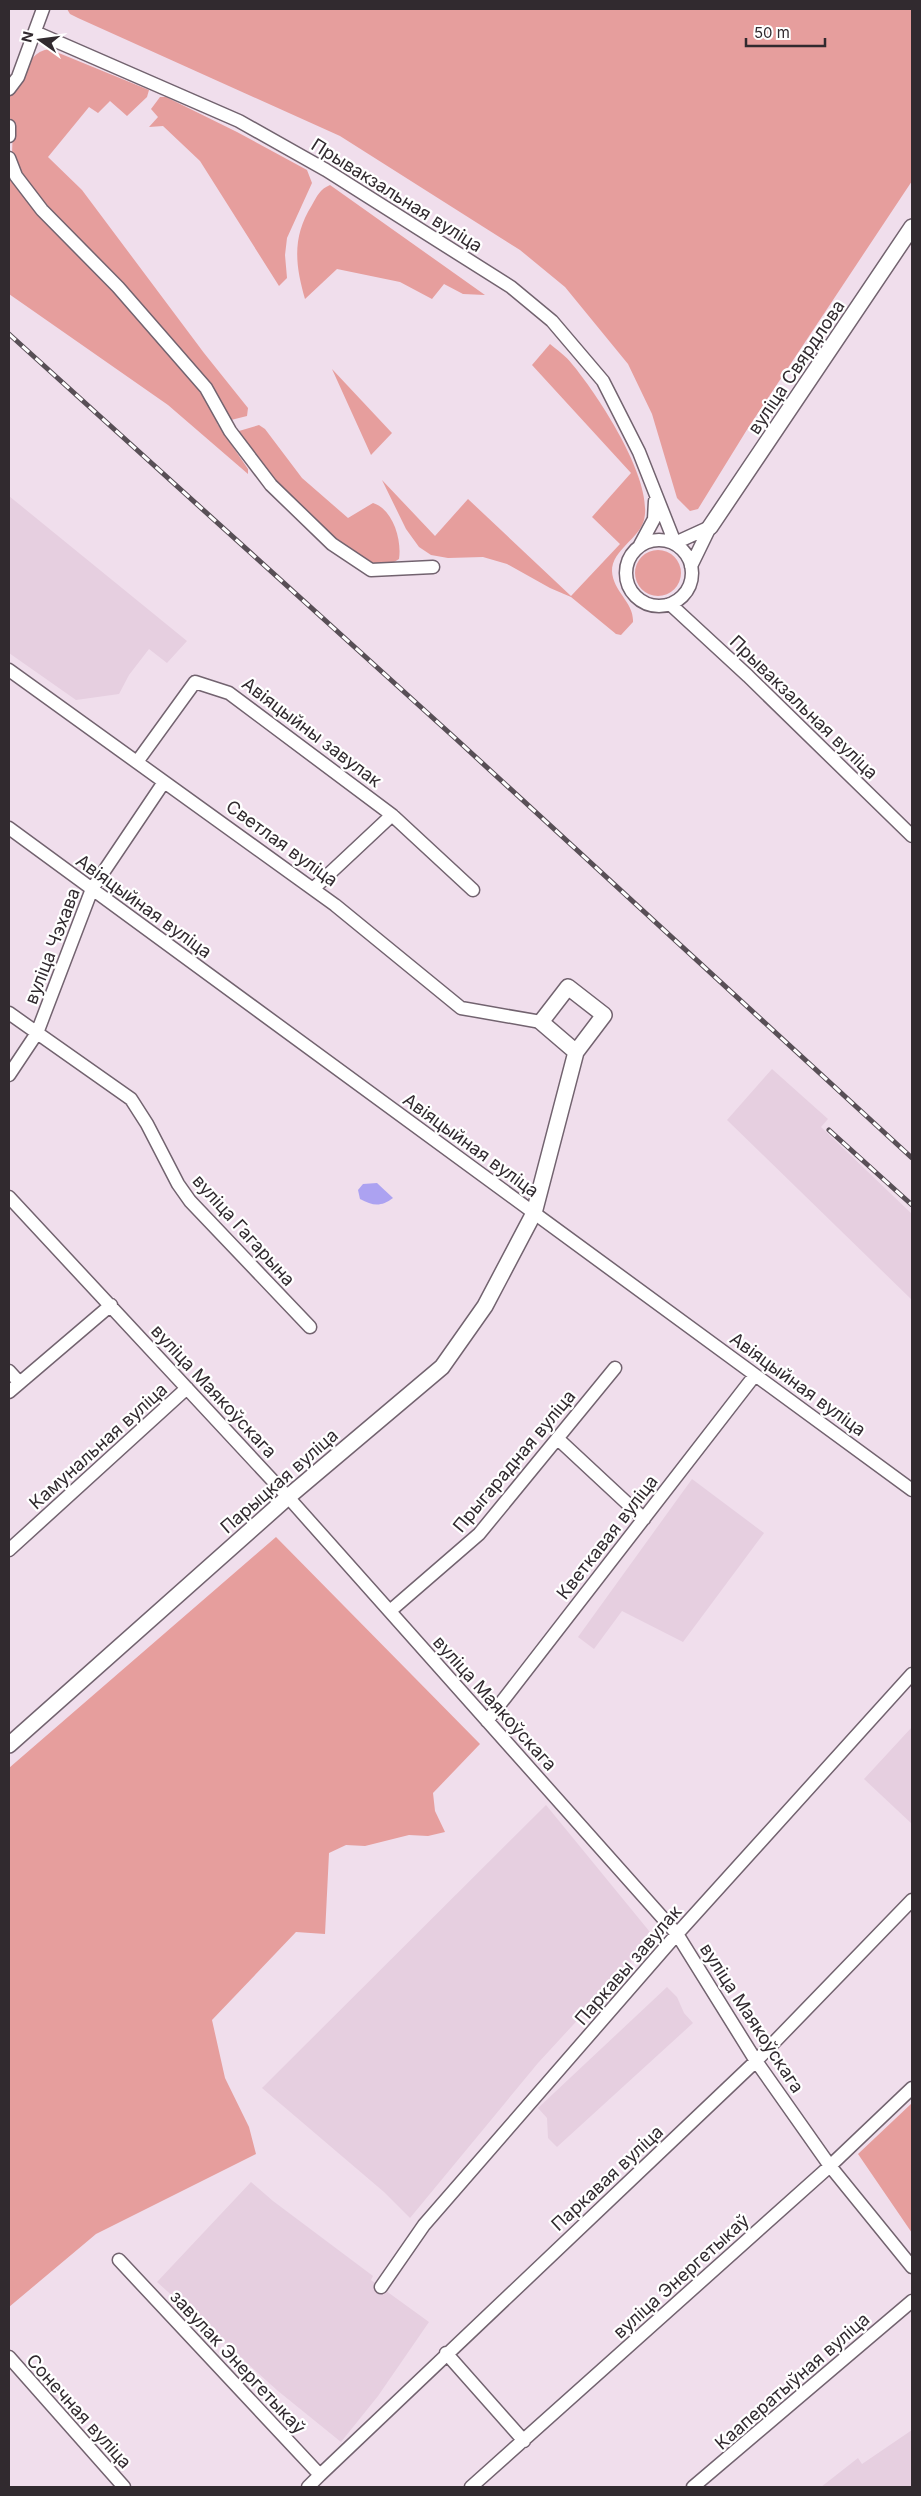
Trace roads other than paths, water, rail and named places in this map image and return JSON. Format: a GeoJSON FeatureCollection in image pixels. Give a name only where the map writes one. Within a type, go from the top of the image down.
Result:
{"type":"FeatureCollection","features":[{"type":"Feature","properties":{"kind":"main road","name":"вуліца Свярдлова"},"geometry":{"type":"LineString","coordinates":[[710,527],[912,227]]}},
{"type":"Feature","properties":{"kind":"main road"},"geometry":{"type":"LineString","coordinates":[[534,1213],[576,1052],[604,1015],[568,987],[540,1022]]}},
{"type":"Feature","properties":{"kind":"main road","name":"Светлая вуліца"},"geometry":{"type":"LineString","coordinates":[[540,1022],[576,1052]]}},
{"type":"Feature","properties":{"kind":"main road","name":"Парыцкая вуліца"},"geometry":{"type":"LineString","coordinates":[[9,1745],[288,1497],[442,1366],[485,1306],[534,1213]]}},
{"type":"Feature","properties":{"kind":"street"},"geometry":{"type":"LineString","coordinates":[[9,89],[18,77],[43,9]]}},
{"type":"Feature","properties":{"kind":"street","name":"Прывакзальная вуліца"},"geometry":{"type":"LineString","coordinates":[[35,32],[239,121],[326,170],[511,287],[552,321],[603,381],[639,452],[675,543]]}},
{"type":"Feature","properties":{"kind":"street"},"geometry":{"type":"LineString","coordinates":[[9,126],[9,136]]}},
{"type":"Feature","properties":{"kind":"street"},"geometry":{"type":"LineString","coordinates":[[9,158],[16,176],[42,210],[118,287],[206,388],[230,431],[278,492],[332,544],[371,570],[433,566]]}},
{"type":"Feature","properties":{"kind":"street"},"geometry":{"type":"LineString","coordinates":[[639,546],[657,539],[675,543],[688,557],[692,575],[685,593],[670,604],[661,606],[642,602],[629,588],[626,570],[628,561],[654,519],[656,505],[653,489]]}},
{"type":"Feature","properties":{"kind":"street"},"geometry":{"type":"LineString","coordinates":[[675,543],[710,527]]}},
{"type":"Feature","properties":{"kind":"street","name":"вуліца Свярдлова"},"geometry":{"type":"LineString","coordinates":[[691,566],[710,527]]}},
{"type":"Feature","properties":{"kind":"street","name":"Прывакзальная вуліца"},"geometry":{"type":"LineString","coordinates":[[670,604],[748,676],[912,836]]}},
{"type":"Feature","properties":{"kind":"street","name":"Светлая вуліца"},"geometry":{"type":"LineString","coordinates":[[9,670],[313,889],[461,1008],[540,1022]]}},
{"type":"Feature","properties":{"kind":"street","name":"Авіяцыйны завулак"},"geometry":{"type":"LineString","coordinates":[[137,762],[195,682],[229,692],[392,815],[473,890]]}},
{"type":"Feature","properties":{"kind":"street","name":"вуліца Чэхава"},"geometry":{"type":"LineString","coordinates":[[9,1075],[37,1033],[92,889],[164,782]]}},
{"type":"Feature","properties":{"kind":"street"},"geometry":{"type":"LineString","coordinates":[[313,889],[392,815]]}},
{"type":"Feature","properties":{"kind":"street","name":"Авіяцыйная вуліца"},"geometry":{"type":"LineString","coordinates":[[9,828],[912,1490]]}},
{"type":"Feature","properties":{"kind":"street","name":"вуліца Гагарына"},"geometry":{"type":"LineString","coordinates":[[9,1013],[131,1099],[148,1124],[178,1184],[190,1201],[310,1327]]}},
{"type":"Feature","properties":{"kind":"street","name":"вуліца Маякоўскага"},"geometry":{"type":"LineString","coordinates":[[9,1197],[288,1497],[678,1934],[756,2060],[830,2166],[912,2267]]}},
{"type":"Feature","properties":{"kind":"street"},"geometry":{"type":"LineString","coordinates":[[9,1392],[110,1305]]}},
{"type":"Feature","properties":{"kind":"street","name":"Прыгарадная вуліца"},"geometry":{"type":"LineString","coordinates":[[390,1611],[479,1534],[614,1368]]}},
{"type":"Feature","properties":{"kind":"street"},"geometry":{"type":"LineString","coordinates":[[9,1371],[19,1382]]}},
{"type":"Feature","properties":{"kind":"street","name":"Кветкавая вуліца"},"geometry":{"type":"LineString","coordinates":[[488,1721],[755,1375]]}},
{"type":"Feature","properties":{"kind":"street","name":"Камунальная вуліца"},"geometry":{"type":"LineString","coordinates":[[9,1550],[188,1388]]}},
{"type":"Feature","properties":{"kind":"street"},"geometry":{"type":"LineString","coordinates":[[558,1439],[644,1519]]}},
{"type":"Feature","properties":{"kind":"street","name":"Паркавы завулак"},"geometry":{"type":"LineString","coordinates":[[381,2287],[424,2225],[678,1934],[912,1674]]}},
{"type":"Feature","properties":{"kind":"street","name":"Паркавая вуліца"},"geometry":{"type":"LineString","coordinates":[[320,2475],[756,2060],[912,1900]]}},
{"type":"Feature","properties":{"kind":"street","name":"вуліца Энергетыкаў"},"geometry":{"type":"LineString","coordinates":[[471,2487],[830,2166],[912,2088]]}},
{"type":"Feature","properties":{"kind":"street","name":"завулак Энергетыкаў"},"geometry":{"type":"LineString","coordinates":[[119,2260],[320,2475]]}},
{"type":"Feature","properties":{"kind":"street","name":"Кааператыўная вуліца"},"geometry":{"type":"LineString","coordinates":[[694,2487],[912,2301]]}},
{"type":"Feature","properties":{"kind":"street"},"geometry":{"type":"LineString","coordinates":[[446,2353],[524,2441]]}},
{"type":"Feature","properties":{"kind":"street","name":"Сонечная вуліца"},"geometry":{"type":"LineString","coordinates":[[9,2357],[124,2487]]}},
{"type":"Feature","properties":{"kind":"street"},"geometry":{"type":"LineString","coordinates":[[308,2487],[320,2475]]}},
{"type":"Feature","properties":{"kind":"railway"},"geometry":{"type":"LineString","coordinates":[[9,334],[455,738],[912,1158]]}},
{"type":"Feature","properties":{"kind":"railway"},"geometry":{"type":"LineString","coordinates":[[829,1130],[912,1205]]}}]}
